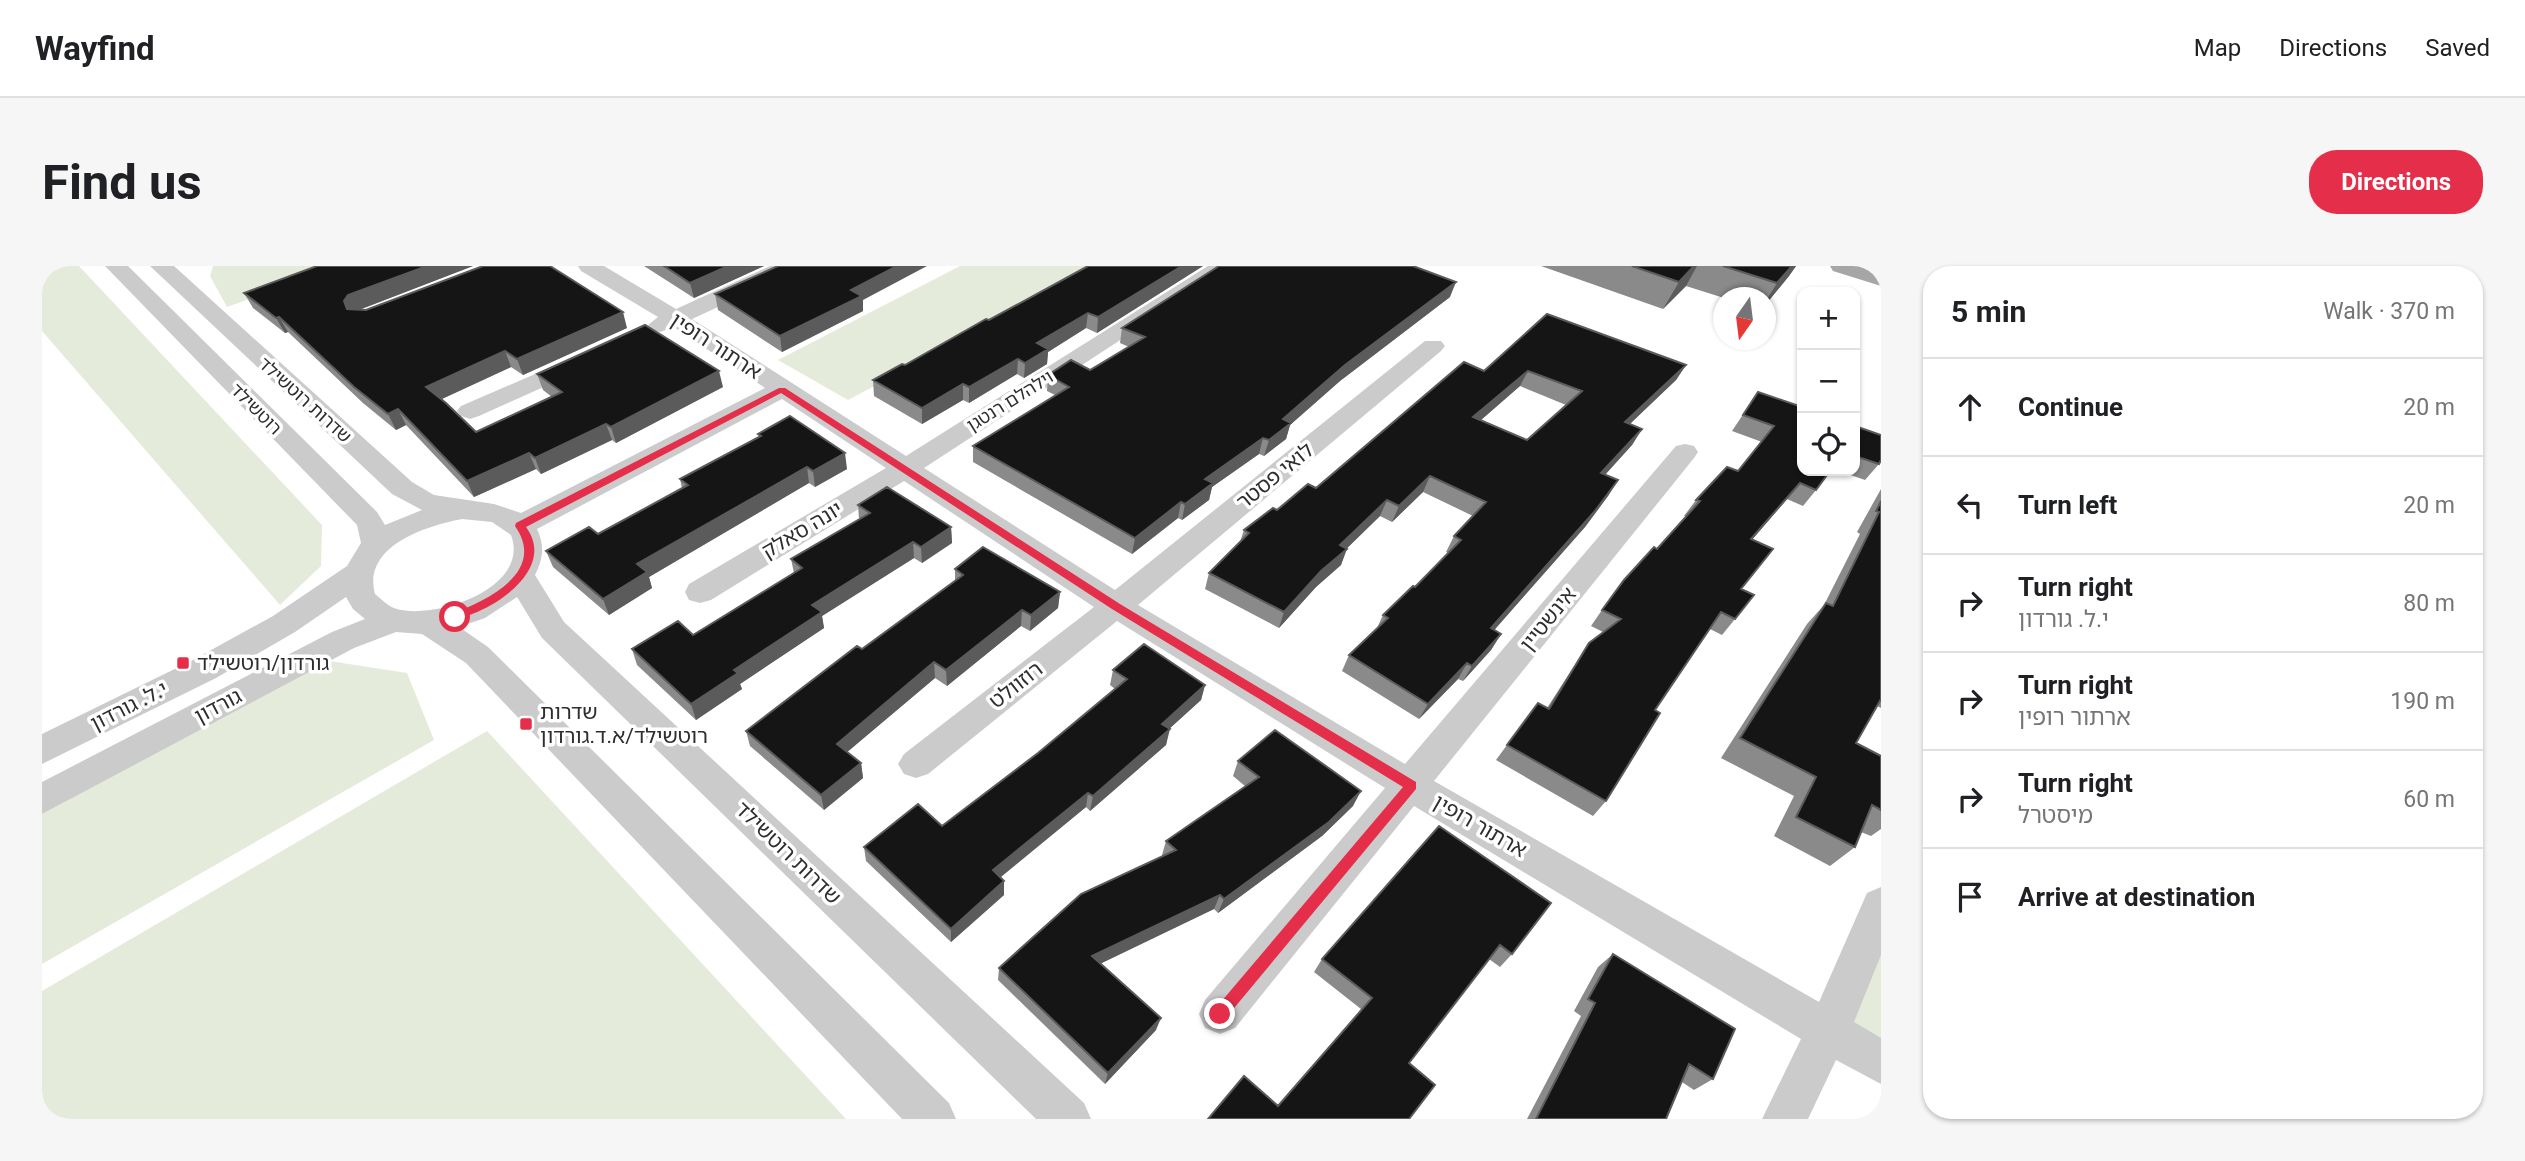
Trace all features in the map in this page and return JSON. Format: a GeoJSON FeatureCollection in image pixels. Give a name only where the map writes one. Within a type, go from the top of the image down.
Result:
{"type":"FeatureCollection","features":[{"type":"Feature","properties":{"kind":"main road"},"geometry":{"type":"LineString","coordinates":[[1842,266],[1881,278]]}},
{"type":"Feature","properties":{"kind":"street"},"geometry":{"type":"LineString","coordinates":[[121,272],[161,266]]}},
{"type":"Feature","properties":{"kind":"street","name":"שדרות רוטשילד"},"geometry":{"type":"LineString","coordinates":[[161,266],[402,488],[425,502],[462,510]]}},
{"type":"Feature","properties":{"kind":"street","name":"ארתור רופין"},"geometry":{"type":"LineString","coordinates":[[589,266],[675,318],[1116,606],[1411,786],[1881,1062]]}},
{"type":"Feature","properties":{"kind":"street"},"geometry":{"type":"LineString","coordinates":[[642,333],[788,266]]}},
{"type":"Feature","properties":{"kind":"street","name":"וילהלם רנטגן"},"geometry":{"type":"LineString","coordinates":[[904,468],[1223,266]]}},
{"type":"Feature","properties":{"kind":"street","name":"רוטשילד"},"geometry":{"type":"LineString","coordinates":[[121,272],[367,519],[372,527],[367,559]]}},
{"type":"Feature","properties":{"kind":"street","name":"לואי פסטר"},"geometry":{"type":"LineString","coordinates":[[1116,606],[1433,346]]}},
{"type":"Feature","properties":{"kind":"street"},"geometry":{"type":"LineString","coordinates":[[470,411],[605,350]]}},
{"type":"Feature","properties":{"kind":"street"},"geometry":{"type":"LineString","coordinates":[[520,526],[782,390]]}},
{"type":"Feature","properties":{"kind":"street","name":"אינשטיין"},"geometry":{"type":"LineString","coordinates":[[1220,1014],[1685,452]]}},
{"type":"Feature","properties":{"kind":"street","name":"יונה סאלק"},"geometry":{"type":"LineString","coordinates":[[700,592],[904,468]]}},
{"type":"Feature","properties":{"kind":"street"},"geometry":{"type":"LineString","coordinates":[[412,621],[455,617],[482,607],[504,592],[520,576],[528,562],[530,548],[527,536],[520,526],[505,516],[485,511],[462,510],[415,521],[394,533],[367,559],[358,588],[363,603],[377,614],[412,621],[477,655],[933,1119]]}},
{"type":"Feature","properties":{"kind":"street","name":"י.ל. גורדון"},"geometry":{"type":"LineString","coordinates":[[42,751],[260,639],[316,604],[367,559]]}},
{"type":"Feature","properties":{"kind":"street","name":"שדרות רוטשילד"},"geometry":{"type":"LineString","coordinates":[[520,576],[553,630],[1068,1119]]}},
{"type":"Feature","properties":{"kind":"street","name":"רוזוולט"},"geometry":{"type":"LineString","coordinates":[[916,764],[1116,606]]}},
{"type":"Feature","properties":{"kind":"street","name":"גורדון"},"geometry":{"type":"LineString","coordinates":[[42,799],[343,640],[412,621]]}},
{"type":"Feature","properties":{"kind":"street"},"geometry":{"type":"LineString","coordinates":[[1785,1119],[1828,1030],[1881,905]]}},
{"type":"Feature","properties":{"kind":"green space"},"geometry":{"type":"Polygon","coordinates":[[[42,266],[79,266],[322,525],[321,566],[280,605],[42,331],[42,266]]]}},
{"type":"Feature","properties":{"kind":"green space"},"geometry":{"type":"Polygon","coordinates":[[[213,266],[340,266],[227,307],[210,276],[213,266]]]}},
{"type":"Feature","properties":{"kind":"green space"},"geometry":{"type":"Polygon","coordinates":[[[960,266],[1102,266],[848,400],[778,360],[960,266]]]}},
{"type":"Feature","properties":{"kind":"green space"},"geometry":{"type":"Polygon","coordinates":[[[323,660],[407,673],[434,740],[42,964],[42,814],[323,660]]]}},
{"type":"Feature","properties":{"kind":"green space"},"geometry":{"type":"Polygon","coordinates":[[[487,731],[846,1119],[42,1119],[42,991],[487,731]]]}},
{"type":"Feature","properties":{"kind":"green space"},"geometry":{"type":"Polygon","coordinates":[[[1881,905],[1881,1062],[1828,1030],[1881,905]]]}},
{"type":"Feature","properties":{"kind":"building"},"geometry":{"type":"Polygon","coordinates":[[[317,266],[427,266],[348,295],[344,301],[347,309],[366,310],[483,266],[550,266],[623,312],[517,359],[505,351],[426,387],[476,432],[562,392],[537,374],[645,325],[719,371],[611,427],[606,424],[535,458],[529,453],[467,481],[398,409],[388,414],[354,387],[279,317],[276,318],[244,293],[317,266]]]}},
{"type":"Feature","properties":{"kind":"building"},"geometry":{"type":"Polygon","coordinates":[[[664,266],[728,266],[690,283],[664,266]]]}},
{"type":"Feature","properties":{"kind":"building"},"geometry":{"type":"Polygon","coordinates":[[[778,266],[897,266],[851,290],[862,296],[780,336],[715,294],[778,266]]]}},
{"type":"Feature","properties":{"kind":"building"},"geometry":{"type":"Polygon","coordinates":[[[1088,266],[1182,266],[1098,317],[1088,313],[1037,343],[1048,349],[1025,363],[1018,359],[969,387],[963,384],[922,408],[873,380],[902,364],[905,365],[1088,266]]]}},
{"type":"Feature","properties":{"kind":"building"},"geometry":{"type":"Polygon","coordinates":[[[1219,266],[1413,266],[1456,282],[1345,365],[1283,419],[1291,423],[1269,440],[1263,438],[1205,479],[1213,483],[1185,504],[1181,502],[1135,538],[973,446],[1069,387],[1048,375],[1071,360],[1090,370],[1145,337],[1122,328],[1219,266]]]}},
{"type":"Feature","properties":{"kind":"building"},"geometry":{"type":"Polygon","coordinates":[[[1632,266],[1694,266],[1679,282],[1632,266]]]}},
{"type":"Feature","properties":{"kind":"building"},"geometry":{"type":"Polygon","coordinates":[[[1723,266],[1792,266],[1777,283],[1723,266]]]}},
{"type":"Feature","properties":{"kind":"building"},"geometry":{"type":"Polygon","coordinates":[[[1547,314],[1686,365],[1625,422],[1642,429],[1601,473],[1618,480],[1595,511],[1491,628],[1501,634],[1472,666],[1467,663],[1428,704],[1349,655],[1388,618],[1383,615],[1461,540],[1454,536],[1486,502],[1430,476],[1399,506],[1387,500],[1340,545],[1347,549],[1321,571],[1284,612],[1209,573],[1249,533],[1244,530],[1273,508],[1277,510],[1308,484],[1316,488],[1464,362],[1484,371],[1547,314]],[[1528,371],[1473,417],[1527,440],[1582,391],[1528,371]]]}},
{"type":"Feature","properties":{"kind":"building"},"geometry":{"type":"Polygon","coordinates":[[[1758,392],[1797,405],[1797,476],[1826,476],[1816,490],[1800,483],[1751,539],[1773,549],[1741,589],[1754,595],[1735,619],[1721,612],[1655,710],[1660,713],[1606,801],[1507,745],[1538,703],[1549,709],[1589,643],[1621,619],[1602,610],[1624,580],[1654,547],[1657,549],[1700,501],[1696,500],[1727,467],[1738,471],[1774,426],[1743,415],[1758,392]]]}},
{"type":"Feature","properties":{"kind":"building"},"geometry":{"type":"Polygon","coordinates":[[[790,416],[845,453],[813,471],[807,467],[637,564],[647,572],[603,599],[546,551],[589,527],[598,534],[688,485],[680,479],[761,436],[758,434],[790,416]]]}},
{"type":"Feature","properties":{"kind":"building"},"geometry":{"type":"Polygon","coordinates":[[[1860,428],[1881,435],[1879,464],[1860,458],[1860,428]]]}},
{"type":"Feature","properties":{"kind":"building"},"geometry":{"type":"Polygon","coordinates":[[[887,487],[951,527],[921,547],[913,542],[812,605],[822,612],[734,670],[738,673],[691,704],[632,649],[678,621],[693,635],[802,568],[791,559],[870,513],[858,505],[887,487]]]}},
{"type":"Feature","properties":{"kind":"building"},"geometry":{"type":"Polygon","coordinates":[[[1881,501],[1881,699],[1856,743],[1881,756],[1881,810],[1872,805],[1855,847],[1796,817],[1816,777],[1740,738],[1826,603],[1833,606],[1879,512],[1876,511],[1881,501]]]}},
{"type":"Feature","properties":{"kind":"building"},"geometry":{"type":"Polygon","coordinates":[[[983,547],[1060,592],[1031,615],[1022,610],[946,670],[934,662],[837,744],[861,763],[821,795],[746,731],[857,646],[862,649],[963,575],[955,569],[983,547]]]}},
{"type":"Feature","properties":{"kind":"building"},"geometry":{"type":"Polygon","coordinates":[[[1144,644],[1205,685],[1162,724],[1170,729],[1093,796],[1088,793],[993,870],[1004,881],[951,929],[864,847],[918,804],[942,826],[1038,753],[1127,679],[1113,670],[1144,644]]]}},
{"type":"Feature","properties":{"kind":"building"},"geometry":{"type":"Polygon","coordinates":[[[1275,730],[1361,791],[1329,822],[1224,899],[1220,895],[1092,956],[1161,1018],[1108,1073],[999,968],[1081,894],[1176,850],[1166,841],[1259,777],[1238,761],[1275,730]]]}},
{"type":"Feature","properties":{"kind":"building"},"geometry":{"type":"Polygon","coordinates":[[[1439,826],[1551,903],[1512,954],[1500,945],[1409,1063],[1435,1085],[1409,1119],[1208,1119],[1244,1076],[1278,1106],[1372,998],[1322,959],[1439,826]]]}},
{"type":"Feature","properties":{"kind":"building"},"geometry":{"type":"Polygon","coordinates":[[[1613,954],[1735,1029],[1713,1079],[1689,1064],[1666,1119],[1536,1119],[1595,1003],[1588,999],[1613,954]]]}},
{"type":"Feature","properties":{"kind":"place","name":"גורדון/רוטשילד"},"geometry":{"type":"Point","coordinates":[183,663]}},
{"type":"Feature","properties":{"kind":"place","name":"שדרות רוטשילד/א.ד.גורדון"},"geometry":{"type":"Point","coordinates":[526,724]}},
{"type":"Feature","properties":{"kind":"route"},"geometry":{"type":"LineString","coordinates":[[455,617],[482,607],[504,592],[520,576],[528,562],[530,548],[527,536],[520,526],[782,390],[1116,606],[1411,786],[1220,1014]]}}]}
